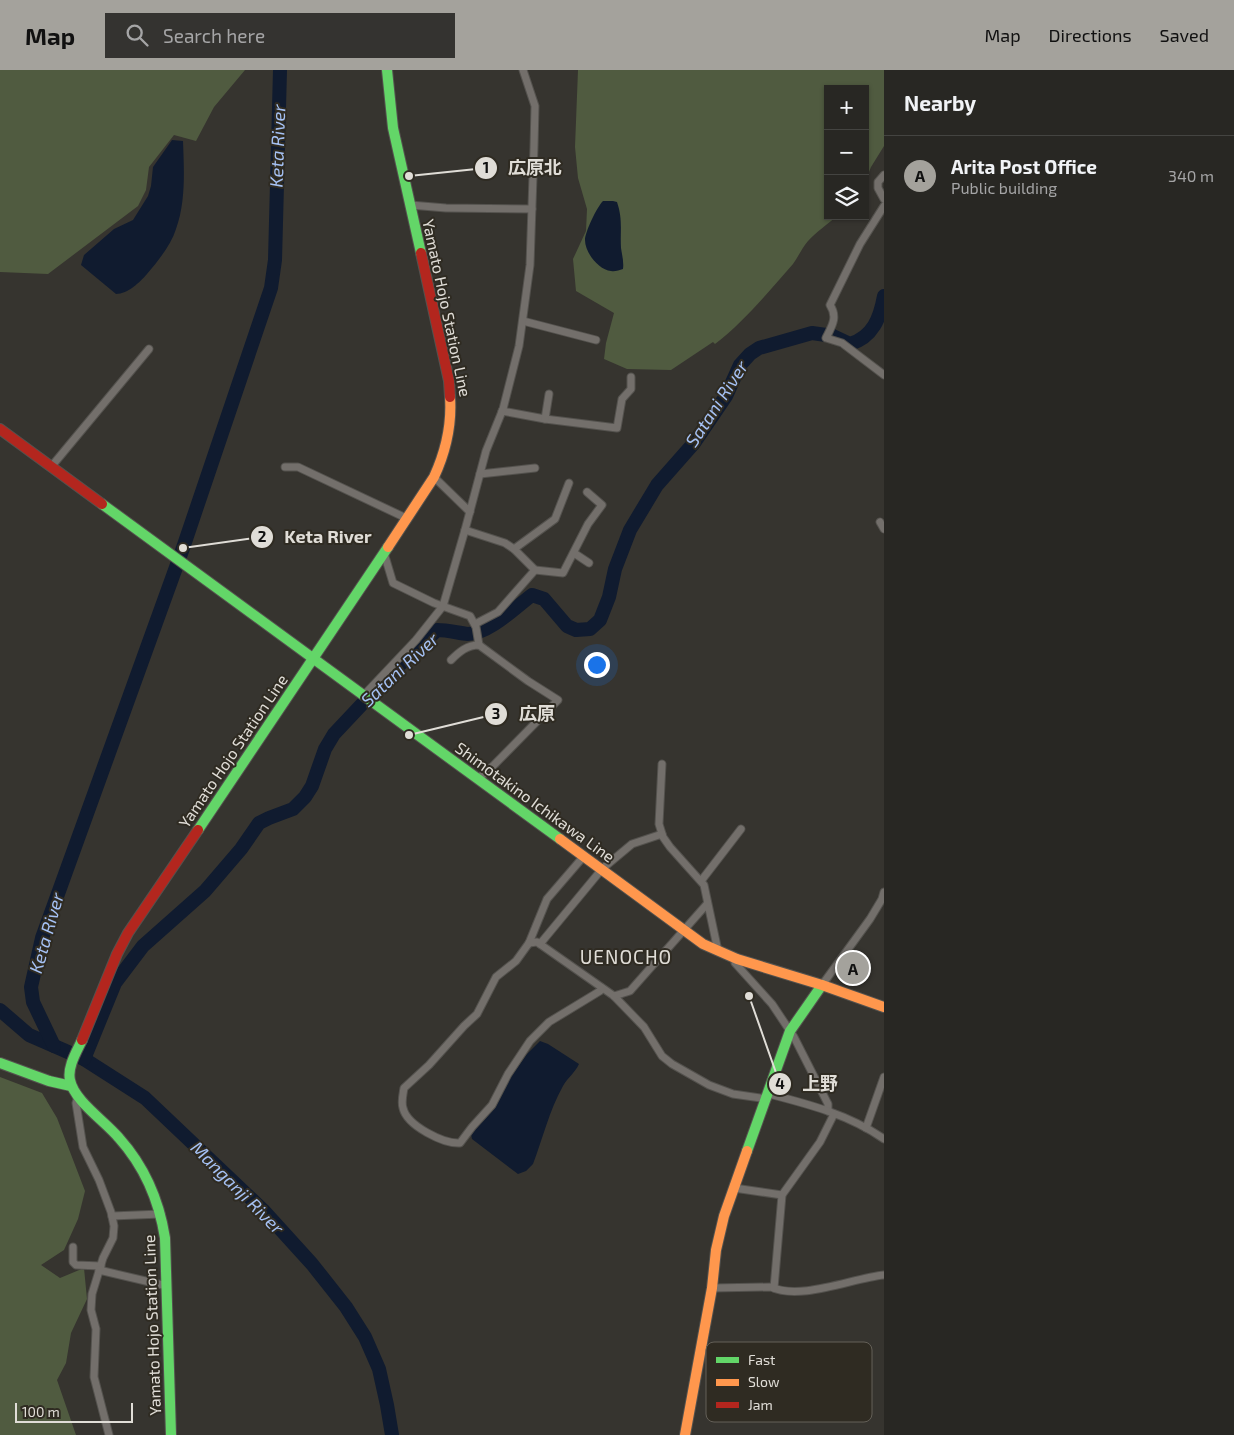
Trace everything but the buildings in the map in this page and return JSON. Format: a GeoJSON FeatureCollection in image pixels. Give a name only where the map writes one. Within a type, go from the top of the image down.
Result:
{"type":"FeatureCollection","features":[{"type":"Feature","properties":{"kind":"main road","name":"Yamato Hojo Station Line"},"geometry":{"type":"LineString","coordinates":[[171,1435],[165,1238],[161,1214],[155,1195],[138,1161],[119,1138],[78,1097],[70,1086],[69,1078],[72,1060],[116,954],[128,933],[434,477],[450,435],[452,409],[449,382],[393,128],[387,70]]}},
{"type":"Feature","properties":{"kind":"main road","name":"Shimotakino Ichikawa Line"},"geometry":{"type":"LineString","coordinates":[[0,429],[703,944],[737,959],[822,984],[884,1007]]}},
{"type":"Feature","properties":{"kind":"main road"},"geometry":{"type":"LineString","coordinates":[[685,1435],[712,1288],[716,1250],[724,1216],[790,1031],[822,984]]}},
{"type":"Feature","properties":{"kind":"main road"},"geometry":{"type":"LineString","coordinates":[[0,1063],[70,1086]]}},
{"type":"Feature","properties":{"kind":"street"},"geometry":{"type":"LineString","coordinates":[[368,698],[443,606],[486,451],[502,411],[519,346],[530,265],[535,106],[523,70]]}},
{"type":"Feature","properties":{"kind":"street"},"geometry":{"type":"LineString","coordinates":[[884,175],[878,182],[878,188],[884,199]]}},
{"type":"Feature","properties":{"kind":"street"},"geometry":{"type":"LineString","coordinates":[[410,205],[446,208],[532,209]]}},
{"type":"Feature","properties":{"kind":"street"},"geometry":{"type":"LineString","coordinates":[[884,206],[860,244],[830,305],[835,319],[826,338],[842,342],[884,376]]}},
{"type":"Feature","properties":{"kind":"street"},"geometry":{"type":"LineString","coordinates":[[523,321],[596,340]]}},
{"type":"Feature","properties":{"kind":"street"},"geometry":{"type":"LineString","coordinates":[[51,467],[150,349]]}},
{"type":"Feature","properties":{"kind":"street"},"geometry":{"type":"LineString","coordinates":[[502,411],[617,428],[622,399],[631,388],[631,377]]}},
{"type":"Feature","properties":{"kind":"street"},"geometry":{"type":"LineString","coordinates":[[545,418],[549,394]]}},
{"type":"Feature","properties":{"kind":"street"},"geometry":{"type":"LineString","coordinates":[[285,467],[298,467],[406,518]]}},
{"type":"Feature","properties":{"kind":"street"},"geometry":{"type":"LineString","coordinates":[[480,474],[535,468]]}},
{"type":"Feature","properties":{"kind":"street"},"geometry":{"type":"LineString","coordinates":[[434,477],[470,512]]}},
{"type":"Feature","properties":{"kind":"street"},"geometry":{"type":"LineString","coordinates":[[514,549],[555,519],[570,483]]}},
{"type":"Feature","properties":{"kind":"street"},"geometry":{"type":"LineString","coordinates":[[465,530],[505,543],[514,549],[535,570],[564,573],[588,524],[602,505],[587,492]]}},
{"type":"Feature","properties":{"kind":"street"},"geometry":{"type":"LineString","coordinates":[[880,522],[884,529]]}},
{"type":"Feature","properties":{"kind":"street"},"geometry":{"type":"LineString","coordinates":[[384,553],[393,584],[470,616],[475,624],[479,645],[528,681],[558,700],[478,779]]}},
{"type":"Feature","properties":{"kind":"street"},"geometry":{"type":"LineString","coordinates":[[574,553],[589,563]]}},
{"type":"Feature","properties":{"kind":"street"},"geometry":{"type":"LineString","coordinates":[[475,624],[498,612],[535,570]]}},
{"type":"Feature","properties":{"kind":"street"},"geometry":{"type":"LineString","coordinates":[[450,660],[463,649],[479,645]]}},
{"type":"Feature","properties":{"kind":"street"},"geometry":{"type":"LineString","coordinates":[[662,764],[659,824],[662,834],[681,861],[704,885],[718,951]]}},
{"type":"Feature","properties":{"kind":"street"},"geometry":{"type":"LineString","coordinates":[[701,881],[741,829]]}},
{"type":"Feature","properties":{"kind":"street"},"geometry":{"type":"LineString","coordinates":[[540,944],[602,869],[632,844],[662,834]]}},
{"type":"Feature","properties":{"kind":"street"},"geometry":{"type":"LineString","coordinates":[[584,856],[548,899],[529,943],[516,961],[496,977],[477,1014],[429,1065],[404,1088],[403,1108],[410,1120],[429,1134],[452,1144],[460,1143],[492,1105],[508,1074],[530,1041],[549,1022],[602,988]]}},
{"type":"Feature","properties":{"kind":"street"},"geometry":{"type":"LineString","coordinates":[[822,984],[870,919],[884,892]]}},
{"type":"Feature","properties":{"kind":"street"},"geometry":{"type":"LineString","coordinates":[[614,996],[630,991],[708,904]]}},
{"type":"Feature","properties":{"kind":"street"},"geometry":{"type":"LineString","coordinates":[[529,943],[537,942],[614,996],[644,1027],[658,1050],[672,1064],[709,1085],[733,1094],[768,1097],[816,1106],[866,1128],[884,1139]]}},
{"type":"Feature","properties":{"kind":"street"},"geometry":{"type":"LineString","coordinates":[[737,959],[735,963],[772,1004],[790,1031],[831,1112],[820,1142],[782,1195],[774,1288]]}},
{"type":"Feature","properties":{"kind":"street"},"geometry":{"type":"LineString","coordinates":[[866,1128],[884,1078]]}},
{"type":"Feature","properties":{"kind":"street"},"geometry":{"type":"LineString","coordinates":[[78,1097],[76,1103],[83,1147],[99,1180],[114,1226],[113,1238],[100,1268],[92,1294],[91,1310],[96,1329],[94,1377],[109,1435]]}},
{"type":"Feature","properties":{"kind":"street"},"geometry":{"type":"LineString","coordinates":[[734,1188],[782,1195]]}},
{"type":"Feature","properties":{"kind":"street"},"geometry":{"type":"LineString","coordinates":[[112,1216],[161,1214]]}},
{"type":"Feature","properties":{"kind":"street"},"geometry":{"type":"LineString","coordinates":[[73,1248],[73,1262],[76,1265],[100,1268],[167,1286]]}},
{"type":"Feature","properties":{"kind":"street"},"geometry":{"type":"LineString","coordinates":[[712,1288],[774,1288],[779,1291],[822,1289],[884,1275]]}},
{"type":"Feature","properties":{"kind":"green space"},"geometry":{"type":"Polygon","coordinates":[[[0,70],[245,70],[214,107],[196,141],[174,135],[149,167],[146,190],[138,206],[48,274],[0,272],[0,70]]]}},
{"type":"Feature","properties":{"kind":"green space"},"geometry":{"type":"Polygon","coordinates":[[[578,70],[884,70],[884,146],[869,172],[869,85],[824,85],[824,220],[832,220],[811,238],[793,264],[736,326],[715,344],[713,342],[671,370],[627,369],[604,359],[614,313],[576,291],[573,259],[586,231],[587,209],[578,178],[575,147],[578,70]]]}},
{"type":"Feature","properties":{"kind":"green space"},"geometry":{"type":"Polygon","coordinates":[[[0,1077],[42,1093],[57,1118],[85,1191],[78,1219],[64,1250],[41,1265],[60,1278],[84,1268],[87,1299],[71,1333],[66,1363],[57,1380],[76,1435],[0,1435],[0,1077]]]}},
{"type":"Feature","properties":{"kind":"water"},"geometry":{"type":"Polygon","coordinates":[[[172,140],[183,141],[183,197],[176,229],[164,253],[144,277],[129,290],[116,294],[81,265],[84,255],[114,229],[133,220],[148,196],[153,167],[172,140]]]}},
{"type":"Feature","properties":{"kind":"water"},"geometry":{"type":"Polygon","coordinates":[[[603,201],[617,202],[620,214],[623,269],[616,271],[602,268],[594,260],[587,250],[585,240],[589,226],[603,201]]]}},
{"type":"Feature","properties":{"kind":"water"},"geometry":{"type":"Polygon","coordinates":[[[540,1041],[579,1064],[558,1095],[533,1164],[526,1171],[518,1174],[472,1139],[471,1134],[495,1108],[510,1078],[527,1054],[540,1041]]]}},
{"type":"Feature","properties":{"kind":"waterway","name":"Keta River"},"geometry":{"type":"LineString","coordinates":[[54,1046],[33,1002],[31,987],[42,938],[183,548],[271,288],[275,260],[280,70]]}},
{"type":"Feature","properties":{"kind":"waterway","name":"Satani River"},"geometry":{"type":"LineString","coordinates":[[84,1059],[115,983],[143,946],[205,891],[241,849],[259,823],[293,809],[305,797],[312,786],[325,749],[334,734],[397,667],[437,630],[468,634],[485,630],[532,595],[544,599],[567,626],[576,630],[590,629],[600,620],[609,597],[615,569],[630,530],[657,485],[694,443],[726,396],[740,365],[750,354],[759,348],[812,333],[833,336],[850,344],[858,341],[870,332],[874,326],[878,319],[884,296]]}},
{"type":"Feature","properties":{"kind":"waterway","name":"Manganji River"},"geometry":{"type":"LineString","coordinates":[[0,1010],[29,1035],[84,1059],[145,1098],[263,1210],[312,1264],[346,1307],[365,1337],[379,1369],[392,1435]]}},
{"type":"Feature","properties":{"kind":"traffic: fast"},"geometry":{"type":"LineString","coordinates":[[387,70],[393,128],[421,253]]}},
{"type":"Feature","properties":{"kind":"traffic: fast"},"geometry":{"type":"LineString","coordinates":[[102,504],[560,839]]}},
{"type":"Feature","properties":{"kind":"traffic: fast"},"geometry":{"type":"LineString","coordinates":[[198,830],[388,547]]}},
{"type":"Feature","properties":{"kind":"traffic: fast"},"geometry":{"type":"LineString","coordinates":[[747,1151],[790,1031],[822,985]]}},
{"type":"Feature","properties":{"kind":"traffic: fast"},"geometry":{"type":"LineString","coordinates":[[82,1040],[73,1059],[69,1075],[73,1088],[77,1096],[113,1131],[128,1149],[150,1185],[159,1210],[165,1238],[171,1435]]}},
{"type":"Feature","properties":{"kind":"traffic: fast"},"geometry":{"type":"LineString","coordinates":[[0,1063],[49,1081],[71,1086]]}},
{"type":"Feature","properties":{"kind":"traffic: slow"},"geometry":{"type":"LineString","coordinates":[[388,547],[434,477],[445,448],[449,428],[450,397]]}},
{"type":"Feature","properties":{"kind":"traffic: slow"},"geometry":{"type":"LineString","coordinates":[[560,839],[703,944],[737,959],[822,985],[884,1007]]}},
{"type":"Feature","properties":{"kind":"traffic: slow"},"geometry":{"type":"LineString","coordinates":[[685,1435],[712,1288],[716,1250],[724,1216],[747,1151]]}},
{"type":"Feature","properties":{"kind":"traffic: jam"},"geometry":{"type":"LineString","coordinates":[[421,253],[449,381],[450,397]]}},
{"type":"Feature","properties":{"kind":"traffic: jam"},"geometry":{"type":"LineString","coordinates":[[0,429],[102,504]]}},
{"type":"Feature","properties":{"kind":"traffic: jam"},"geometry":{"type":"LineString","coordinates":[[82,1040],[117,954],[128,933],[198,830]]}},
{"type":"Feature","properties":{"kind":"place","name":"広原北"},"geometry":{"type":"Point","coordinates":[409,176]}},
{"type":"Feature","properties":{"kind":"place","name":"Keta River"},"geometry":{"type":"Point","coordinates":[183,548]}},
{"type":"Feature","properties":{"kind":"place","name":"広原"},"geometry":{"type":"Point","coordinates":[409,735]}},
{"type":"Feature","properties":{"kind":"place","name":"Arita Post Office"},"geometry":{"type":"Point","coordinates":[853,968]}},
{"type":"Feature","properties":{"kind":"place","name":"上野"},"geometry":{"type":"Point","coordinates":[749,996]}},
{"type":"Feature","properties":{"kind":"district","name":"UENOCHO"},"geometry":{"type":"Point","coordinates":[626,957]}}]}
